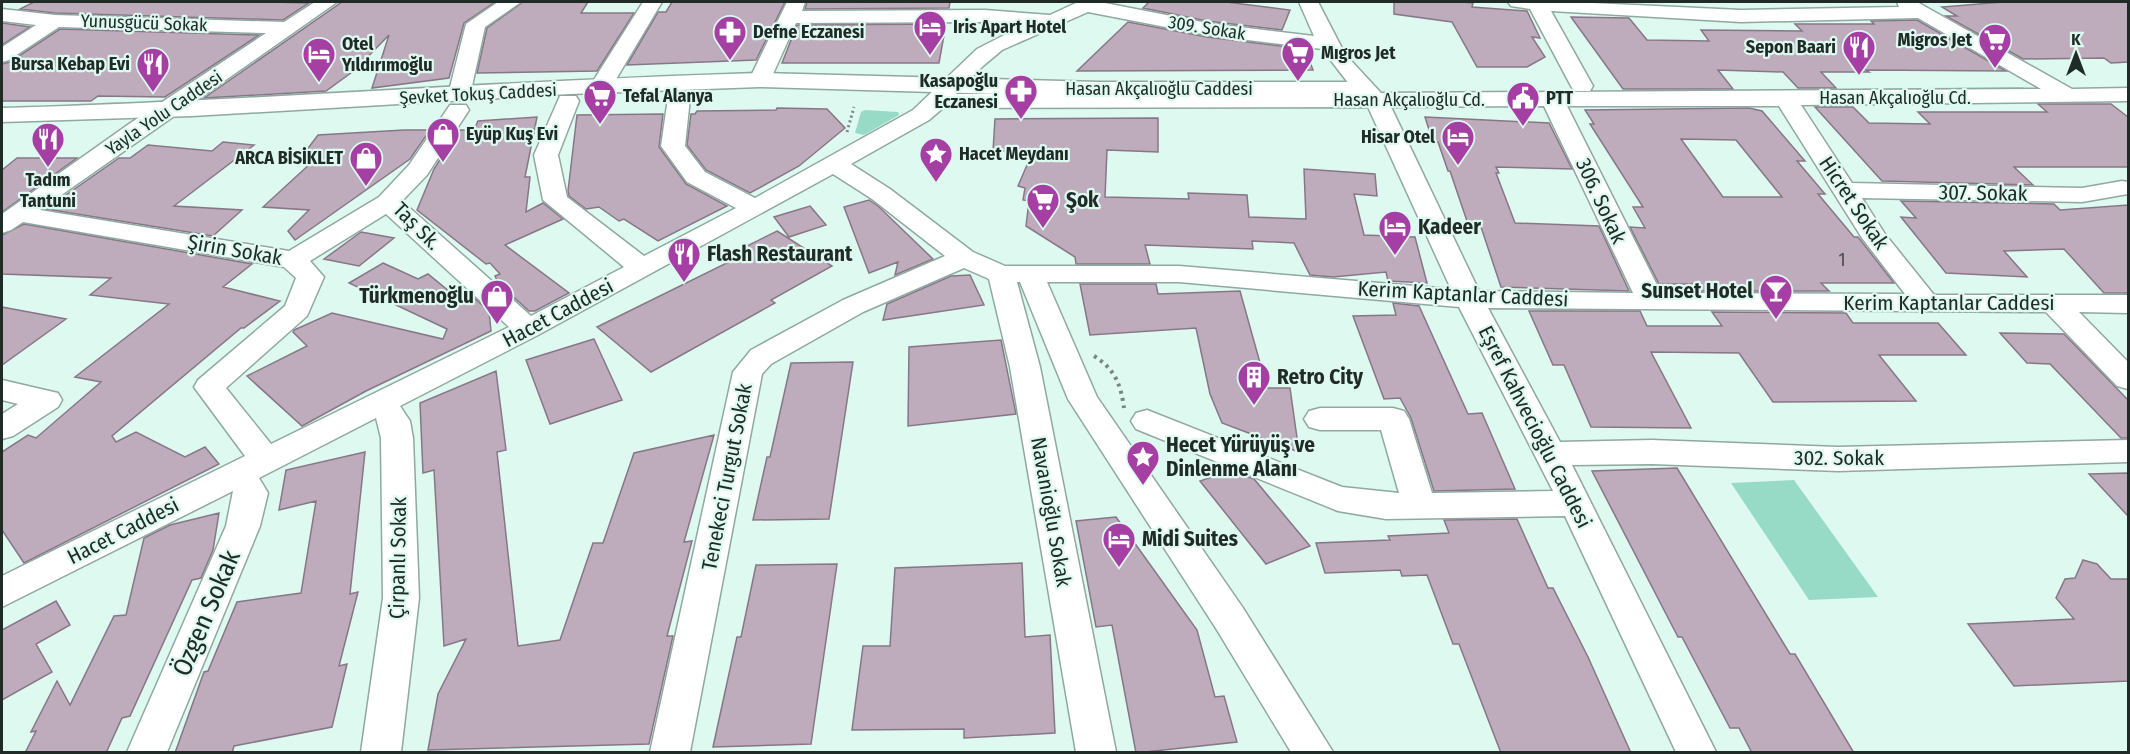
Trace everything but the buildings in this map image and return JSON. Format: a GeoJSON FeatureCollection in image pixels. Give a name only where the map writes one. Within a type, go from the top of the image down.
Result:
{"type":"FeatureCollection","features":[{"type":"Feature","properties":{"kind":"main road","name":"Şevket Tokuş Caddesi"},"geometry":{"type":"LineString","coordinates":[[2,133],[137,129],[459,102],[601,86],[760,80],[948,92]]}},
{"type":"Feature","properties":{"kind":"main road","name":"Hasan Akçalıoğlu Caddesi"},"geometry":{"type":"LineString","coordinates":[[948,92],[1079,89],[1373,92]]}},
{"type":"Feature","properties":{"kind":"main road","name":"Şevket Tokuş Caddesi"},"geometry":{"type":"LineString","coordinates":[[2,115],[459,102],[844,96],[948,92]]}},
{"type":"Feature","properties":{"kind":"street","name":"Yayla Yolu Caddesi"},"geometry":{"type":"LineString","coordinates":[[11,220],[137,129],[327,2]]}},
{"type":"Feature","properties":{"kind":"street"},"geometry":{"type":"LineString","coordinates":[[459,102],[476,24],[511,2]]}},
{"type":"Feature","properties":{"kind":"street"},"geometry":{"type":"LineString","coordinates":[[601,86],[652,2]]}},
{"type":"Feature","properties":{"kind":"street"},"geometry":{"type":"LineString","coordinates":[[1309,2],[1329,44],[1373,92]]}},
{"type":"Feature","properties":{"kind":"street"},"geometry":{"type":"LineString","coordinates":[[1324,2],[1330,18],[1373,92]]}},
{"type":"Feature","properties":{"kind":"street"},"geometry":{"type":"LineString","coordinates":[[1904,2],[2068,96]]}},
{"type":"Feature","properties":{"kind":"street"},"geometry":{"type":"LineString","coordinates":[[1528,3],[1741,16],[1922,12]]}},
{"type":"Feature","properties":{"kind":"street"},"geometry":{"type":"LineString","coordinates":[[1528,3],[1582,86]]}},
{"type":"Feature","properties":{"kind":"street","name":"309. Sokak"},"geometry":{"type":"LineString","coordinates":[[1088,4],[1207,29],[1329,44]]}},
{"type":"Feature","properties":{"kind":"street","name":"Hacet Caddesi"},"geometry":{"type":"LineString","coordinates":[[2,592],[528,329],[755,208],[921,115],[948,92],[976,60],[995,46],[1088,4]]}},
{"type":"Feature","properties":{"kind":"street"},"geometry":{"type":"LineString","coordinates":[[760,80],[792,9],[987,9],[1050,21]]}},
{"type":"Feature","properties":{"kind":"street","name":"Yunusgücü Sokak"},"geometry":{"type":"LineString","coordinates":[[2,15],[55,21],[286,28]]}},
{"type":"Feature","properties":{"kind":"street"},"geometry":{"type":"LineString","coordinates":[[2,56],[55,21]]}},
{"type":"Feature","properties":{"kind":"street","name":"Hasan Akçalıoğlu Cd."},"geometry":{"type":"LineString","coordinates":[[1373,92],[1582,86],[2024,84],[2043,80],[2128,80]]}},
{"type":"Feature","properties":{"kind":"street","name":"Hasan Akçalıoğlu Cd."},"geometry":{"type":"LineString","coordinates":[[1373,92],[1552,99],[2128,95]]}},
{"type":"Feature","properties":{"kind":"street","name":"Eşref Kahvecioğlu Caddesi"},"geometry":{"type":"LineString","coordinates":[[1373,92],[1469,299],[1576,503],[1696,753]]}},
{"type":"Feature","properties":{"kind":"street"},"geometry":{"type":"LineString","coordinates":[[679,98],[673,146],[696,177],[755,208]]}},
{"type":"Feature","properties":{"kind":"street","name":"306. Sokak"},"geometry":{"type":"LineString","coordinates":[[1552,99],[1632,267],[1652,302]]}},
{"type":"Feature","properties":{"kind":"street","name":"Hicret Sokak"},"geometry":{"type":"LineString","coordinates":[[1786,99],[1843,190],[1893,261],[1927,304]]}},
{"type":"Feature","properties":{"kind":"street"},"geometry":{"type":"LineString","coordinates":[[568,100],[546,155],[555,200],[642,268]]}},
{"type":"Feature","properties":{"kind":"street","name":"Taş Sk."},"geometry":{"type":"LineString","coordinates":[[459,102],[418,170],[388,202],[528,329]]}},
{"type":"Feature","properties":{"kind":"street","name":"Kerim Kaptanlar Caddesi"},"geometry":{"type":"LineString","coordinates":[[832,163],[881,194],[964,258],[1016,274],[1128,272],[1198,275],[1469,299],[2128,304]]}},
{"type":"Feature","properties":{"kind":"street","name":"307. Sokak"},"geometry":{"type":"LineString","coordinates":[[1843,190],[2082,195],[2122,188]]}},
{"type":"Feature","properties":{"kind":"street"},"geometry":{"type":"LineString","coordinates":[[293,260],[388,202]]}},
{"type":"Feature","properties":{"kind":"street","name":"Şirin Sokak"},"geometry":{"type":"LineString","coordinates":[[11,220],[293,260],[310,277],[297,310],[209,387],[253,466]]}},
{"type":"Feature","properties":{"kind":"street","name":"Tenekeci Turgut Sokak"},"geometry":{"type":"LineString","coordinates":[[670,753],[748,372],[761,357],[854,306],[964,258]]}},
{"type":"Feature","properties":{"kind":"street"},"geometry":{"type":"LineString","coordinates":[[1016,274],[1083,399],[1223,610],[1314,753]]}},
{"type":"Feature","properties":{"kind":"street","name":"Navanioğlu Sokak"},"geometry":{"type":"LineString","coordinates":[[1016,274],[1025,367],[1096,753]]}},
{"type":"Feature","properties":{"kind":"street"},"geometry":{"type":"LineString","coordinates":[[2053,303],[2128,379]]}},
{"type":"Feature","properties":{"kind":"street"},"geometry":{"type":"LineString","coordinates":[[2,390],[47,400],[2,428]]}},
{"type":"Feature","properties":{"kind":"street","name":"Çirpanlı Sokak"},"geometry":{"type":"LineString","coordinates":[[381,753],[401,598],[398,447],[394,421],[382,403]]}},
{"type":"Feature","properties":{"kind":"street"},"geometry":{"type":"LineString","coordinates":[[1320,419],[1393,419],[1420,506]]}},
{"type":"Feature","properties":{"kind":"street"},"geometry":{"type":"LineString","coordinates":[[1147,421],[1338,499],[1386,506],[1576,503]]}},
{"type":"Feature","properties":{"kind":"street","name":"302. Sokak"},"geometry":{"type":"LineString","coordinates":[[1550,454],[1652,452],[1838,459],[2128,451]]}},
{"type":"Feature","properties":{"kind":"street","name":"Özgen Sokak"},"geometry":{"type":"LineString","coordinates":[[147,753],[243,526],[251,493],[253,466]]}},
{"type":"Feature","properties":{"kind":"path"},"geometry":{"type":"LineString","coordinates":[[847,133],[854,107]]}},
{"type":"Feature","properties":{"kind":"green space"},"geometry":{"type":"Polygon","coordinates":[[[2023,87],[2031,93],[1417,93],[2023,87]]]}},
{"type":"Feature","properties":{"kind":"green space"},"geometry":{"type":"Polygon","coordinates":[[[865,110],[898,112],[899,115],[864,135],[855,133],[861,112],[865,110]]]}},
{"type":"Feature","properties":{"kind":"green space"},"geometry":{"type":"Polygon","coordinates":[[[1794,480],[1878,597],[1809,600],[1731,483],[1794,480]]]}},
{"type":"Feature","properties":{"kind":"place","name":"Iris Apart Hotel"},"geometry":{"type":"Point","coordinates":[930,56]}},
{"type":"Feature","properties":{"kind":"place","name":"Defne Eczanesi"},"geometry":{"type":"Point","coordinates":[730,61]}},
{"type":"Feature","properties":{"kind":"place","name":"Migros Jet"},"geometry":{"type":"Point","coordinates":[1995,69]}},
{"type":"Feature","properties":{"kind":"place","name":"Sepon Baari"},"geometry":{"type":"Point","coordinates":[1859,76]}},
{"type":"Feature","properties":{"kind":"place","name":"Mıgros Jet"},"geometry":{"type":"Point","coordinates":[1298,82]}},
{"type":"Feature","properties":{"kind":"place","name":"Otel Yıldırımoğlu"},"geometry":{"type":"Point","coordinates":[319,83]}},
{"type":"Feature","properties":{"kind":"place","name":"Bursa Kebap Evi"},"geometry":{"type":"Point","coordinates":[153,93]}},
{"type":"Feature","properties":{"kind":"place","name":"Kasapoğlu Eczanesi"},"geometry":{"type":"Point","coordinates":[1021,120]}},
{"type":"Feature","properties":{"kind":"place","name":"Tefal Alanya"},"geometry":{"type":"Point","coordinates":[600,125]}},
{"type":"Feature","properties":{"kind":"place","name":"PTT"},"geometry":{"type":"Point","coordinates":[1523,127]}},
{"type":"Feature","properties":{"kind":"place","name":"Eyüp Kuş Evi"},"geometry":{"type":"Point","coordinates":[443,163]}},
{"type":"Feature","properties":{"kind":"place","name":"Hisar Otel"},"geometry":{"type":"Point","coordinates":[1458,166]}},
{"type":"Feature","properties":{"kind":"place","name":"Tadım Tantuni"},"geometry":{"type":"Point","coordinates":[48,168]}},
{"type":"Feature","properties":{"kind":"place","name":"Hacet Meydanı"},"geometry":{"type":"Point","coordinates":[936,183]}},
{"type":"Feature","properties":{"kind":"place","name":"ARCA BİSİKLET"},"geometry":{"type":"Point","coordinates":[366,187]}},
{"type":"Feature","properties":{"kind":"place","name":"Şok"},"geometry":{"type":"Point","coordinates":[1043,229]}},
{"type":"Feature","properties":{"kind":"place","name":"Kadeer"},"geometry":{"type":"Point","coordinates":[1395,256]}},
{"type":"Feature","properties":{"kind":"place","name":"Flash Restaurant"},"geometry":{"type":"Point","coordinates":[684,283]}},
{"type":"Feature","properties":{"kind":"place","name":"Sunset Hotel"},"geometry":{"type":"Point","coordinates":[1776,320]}},
{"type":"Feature","properties":{"kind":"place","name":"Türkmenoğlu"},"geometry":{"type":"Point","coordinates":[497,325]}},
{"type":"Feature","properties":{"kind":"place","name":"Retro City"},"geometry":{"type":"Point","coordinates":[1254,406]}},
{"type":"Feature","properties":{"kind":"place","name":"Hecet Yürüyüş ve Dinlenme Alanı"},"geometry":{"type":"Point","coordinates":[1143,486]}},
{"type":"Feature","properties":{"kind":"place","name":"Midi Suites"},"geometry":{"type":"Point","coordinates":[1119,568]}}]}
